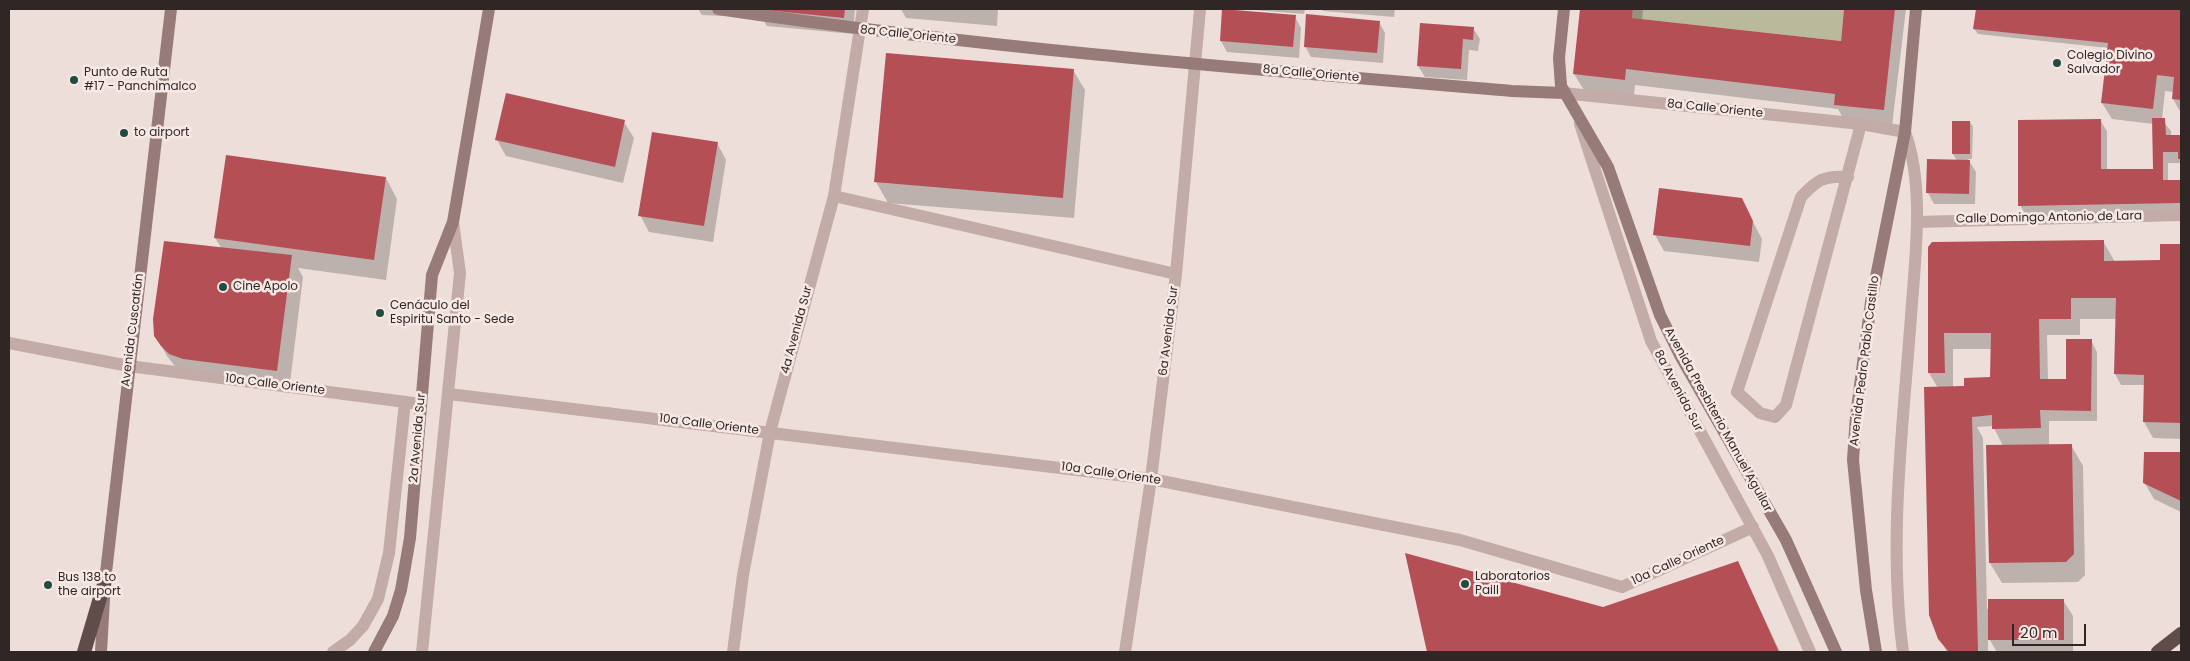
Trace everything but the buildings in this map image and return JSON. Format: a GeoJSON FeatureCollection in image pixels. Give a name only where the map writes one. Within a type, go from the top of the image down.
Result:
{"type":"FeatureCollection","features":[{"type":"Feature","properties":{"kind":"highway"},"geometry":{"type":"LineString","coordinates":[[84,652],[105,581]]}},
{"type":"Feature","properties":{"kind":"highway"},"geometry":{"type":"LineString","coordinates":[[2158,652],[2181,634]]}},
{"type":"Feature","properties":{"kind":"main road","name":"Avenida Cuscatlán"},"geometry":{"type":"LineString","coordinates":[[101,652],[105,581],[171,9]]}},
{"type":"Feature","properties":{"kind":"main road","name":"2a Avenida Sur"},"geometry":{"type":"LineString","coordinates":[[374,652],[382,640],[398,599],[410,538],[432,275],[453,222],[489,9]]}},
{"type":"Feature","properties":{"kind":"main road","name":"8a Calle Oriente"},"geometry":{"type":"LineString","coordinates":[[718,9],[861,30],[1194,65],[1512,91],[1563,93]]}},
{"type":"Feature","properties":{"kind":"main road"},"geometry":{"type":"LineString","coordinates":[[1563,93],[1559,58],[1564,9]]}},
{"type":"Feature","properties":{"kind":"main road","name":"Avenida Pedro Pablo Castillo"},"geometry":{"type":"LineString","coordinates":[[1876,652],[1866,590],[1854,475],[1856,416],[1871,302],[1905,132],[1916,9]]}},
{"type":"Feature","properties":{"kind":"main road","name":"Avenida Presbiterio Manuel Aguilar"},"geometry":{"type":"LineString","coordinates":[[1563,93],[1594,141],[1608,167],[1660,315],[1681,357],[1786,540],[1818,608],[1836,652]]}},
{"type":"Feature","properties":{"kind":"street","name":"4a Avenida Sur"},"geometry":{"type":"LineString","coordinates":[[733,652],[742,575],[770,432],[834,196],[863,9]]}},
{"type":"Feature","properties":{"kind":"street","name":"6a Avenida Sur"},"geometry":{"type":"LineString","coordinates":[[1125,652],[1151,479],[1176,274],[1200,9]]}},
{"type":"Feature","properties":{"kind":"street","name":"8a Calle Oriente"},"geometry":{"type":"LineString","coordinates":[[1563,93],[1862,124],[1905,132]]}},
{"type":"Feature","properties":{"kind":"street","name":"8a Avenida Sur"},"geometry":{"type":"LineString","coordinates":[[1577,117],[1648,332],[1673,385],[1768,556],[1810,652]]}},
{"type":"Feature","properties":{"kind":"street"},"geometry":{"type":"LineString","coordinates":[[1848,177],[1830,176],[1814,183],[1801,197],[1737,392],[1760,413],[1776,417],[1786,405],[1848,177],[1862,124]]}},
{"type":"Feature","properties":{"kind":"street","name":"Avenida Pedro Pablo Castillo"},"geometry":{"type":"LineString","coordinates":[[1903,652],[1899,624],[1897,531],[1917,222],[1913,154],[1905,132]]}},
{"type":"Feature","properties":{"kind":"street"},"geometry":{"type":"LineString","coordinates":[[834,196],[1176,274]]}},
{"type":"Feature","properties":{"kind":"street","name":"Calle Domingo Antonio de Lara"},"geometry":{"type":"LineString","coordinates":[[1917,222],[2181,215]]}},
{"type":"Feature","properties":{"kind":"street","name":"2a Avenida Sur"},"geometry":{"type":"LineString","coordinates":[[422,652],[460,273],[453,222]]}},
{"type":"Feature","properties":{"kind":"street","name":"10a Calle Oriente"},"geometry":{"type":"LineString","coordinates":[[9,343],[129,366],[421,404]]}},
{"type":"Feature","properties":{"kind":"street","name":"10a Calle Oriente"},"geometry":{"type":"LineString","coordinates":[[449,394],[1151,479],[1460,540],[1622,587],[1752,527]]}},
{"type":"Feature","properties":{"kind":"street","name":"2a Avenida Sur"},"geometry":{"type":"LineString","coordinates":[[333,652],[350,640],[363,626],[378,599],[389,553],[405,402]]}},
{"type":"Feature","properties":{"kind":"green space"},"geometry":{"type":"Polygon","coordinates":[[[1633,9],[1844,9],[1841,41],[1632,18],[1633,9]]]}},
{"type":"Feature","properties":{"kind":"place","name":"Colegio Divino Salvador"},"geometry":{"type":"Point","coordinates":[2057,63]}},
{"type":"Feature","properties":{"kind":"place","name":"Punto de Ruta #17 - Panchimalco"},"geometry":{"type":"Point","coordinates":[74,80]}},
{"type":"Feature","properties":{"kind":"place","name":"to airport"},"geometry":{"type":"Point","coordinates":[124,133]}},
{"type":"Feature","properties":{"kind":"place","name":"Cine Apolo"},"geometry":{"type":"Point","coordinates":[223,287]}},
{"type":"Feature","properties":{"kind":"place","name":"Cenáculo del Espiritu Santo - Sede"},"geometry":{"type":"Point","coordinates":[380,313]}},
{"type":"Feature","properties":{"kind":"place","name":"Laboratorios Paill"},"geometry":{"type":"Point","coordinates":[1465,584]}},
{"type":"Feature","properties":{"kind":"place","name":"Bus 138 to the airport"},"geometry":{"type":"Point","coordinates":[48,585]}}]}
